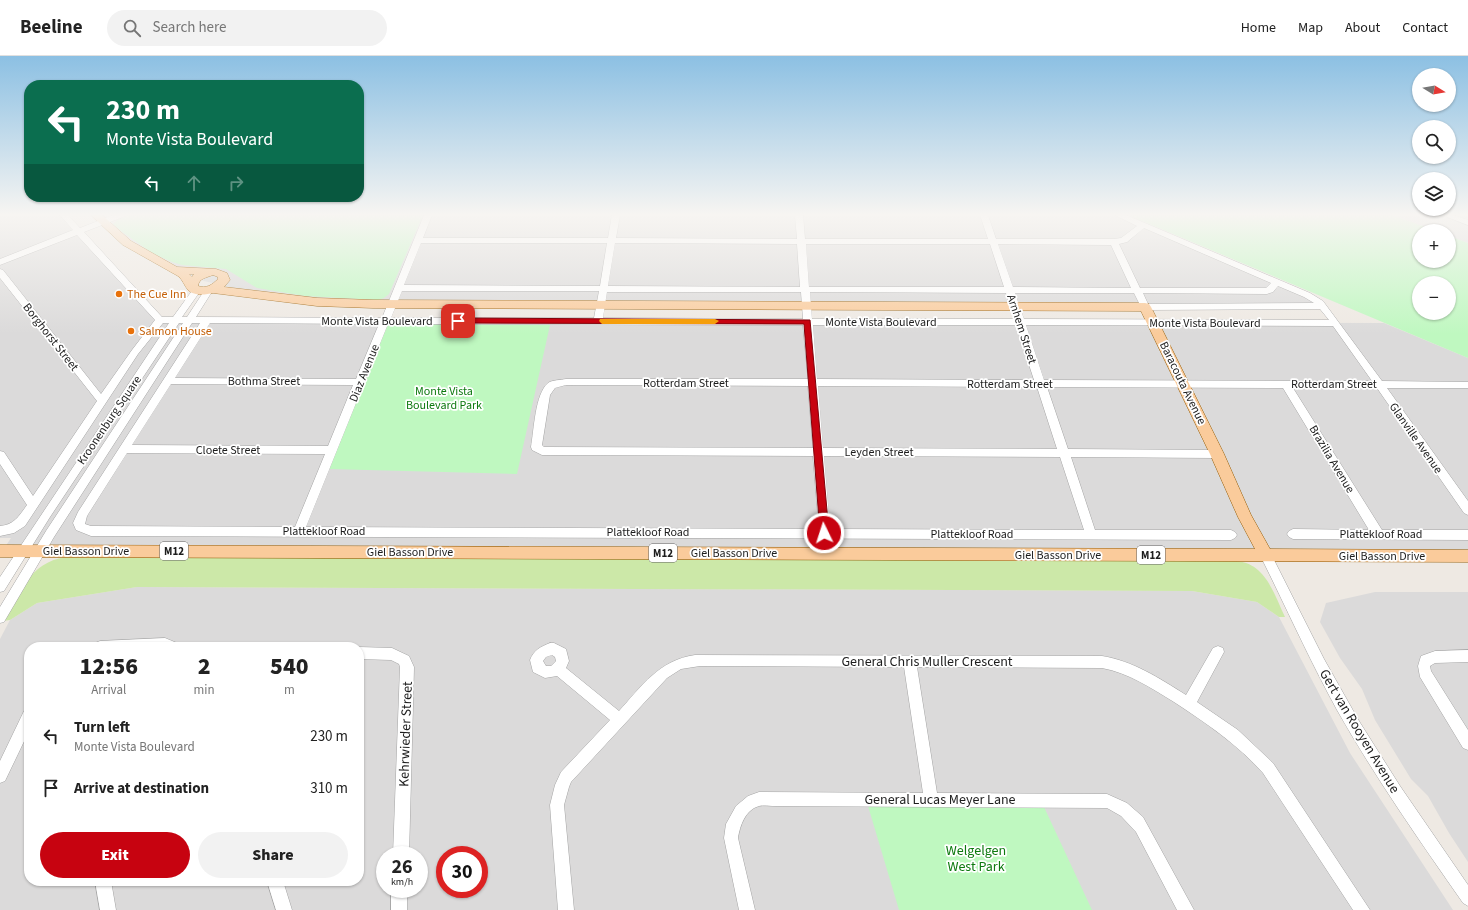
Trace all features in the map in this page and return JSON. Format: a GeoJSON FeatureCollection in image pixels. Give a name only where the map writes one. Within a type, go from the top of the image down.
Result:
{"type":"FeatureCollection","features":[{"type":"Feature","properties":{"kind":"main road"},"geometry":{"type":"LineString","coordinates":[[146,255],[187,278],[194,288]]}},
{"type":"Feature","properties":{"kind":"main road"},"geometry":{"type":"LineString","coordinates":[[174,270],[209,272]]}},
{"type":"Feature","properties":{"kind":"main road"},"geometry":{"type":"LineString","coordinates":[[194,288],[196,278],[209,272]]}},
{"type":"Feature","properties":{"kind":"main road","name":"Monte Vista Boulevard"},"geometry":{"type":"LineString","coordinates":[[209,272],[219,273],[241,288],[258,294]]}},
{"type":"Feature","properties":{"kind":"main road"},"geometry":{"type":"LineString","coordinates":[[211,289],[222,283],[224,277]]}},
{"type":"Feature","properties":{"kind":"main road","name":"Monte Vista Boulevard"},"geometry":{"type":"LineString","coordinates":[[194,288],[258,294],[317,302],[391,304],[1145,307]]}},
{"type":"Feature","properties":{"kind":"main road","name":"Baracouta Avenue"},"geometry":{"type":"LineString","coordinates":[[1145,307],[1154,322],[1217,454],[1245,517],[1266,555]]}},
{"type":"Feature","properties":{"kind":"main road","name":"Giel Basson Drive"},"geometry":{"type":"LineString","coordinates":[[0,550],[1468,556]]}},
{"type":"Feature","properties":{"kind":"street"},"geometry":{"type":"LineString","coordinates":[[0,262],[18,255]]}},
{"type":"Feature","properties":{"kind":"street"},"geometry":{"type":"LineString","coordinates":[[101,255],[160,320]]}},
{"type":"Feature","properties":{"kind":"street","name":"Diaz Avenue"},"geometry":{"type":"LineString","coordinates":[[299,531],[412,255]]}},
{"type":"Feature","properties":{"kind":"street"},"geometry":{"type":"LineString","coordinates":[[598,321],[609,255]]}},
{"type":"Feature","properties":{"kind":"street"},"geometry":{"type":"LineString","coordinates":[[802,255],[824,533]]}},
{"type":"Feature","properties":{"kind":"street","name":"Arnhem Street"},"geometry":{"type":"LineString","coordinates":[[998,255],[1019,323],[1091,534]]}},
{"type":"Feature","properties":{"kind":"street","name":"Baracouta Avenue"},"geometry":{"type":"LineString","coordinates":[[1120,255],[1145,307]]}},
{"type":"Feature","properties":{"kind":"street","name":"Glanville Avenue"},"geometry":{"type":"LineString","coordinates":[[1213,255],[1312,297],[1323,306],[1468,510]]}},
{"type":"Feature","properties":{"kind":"street","name":"Borghorst Street"},"geometry":{"type":"LineString","coordinates":[[0,272],[98,397],[103,401]]}},
{"type":"Feature","properties":{"kind":"street"},"geometry":{"type":"LineString","coordinates":[[398,288],[1267,291],[1270,290],[1276,282]]}},
{"type":"Feature","properties":{"kind":"street","name":"Kroonenburg Square"},"geometry":{"type":"LineString","coordinates":[[0,588],[22,551],[176,320],[190,298],[194,288]]}},
{"type":"Feature","properties":{"kind":"street","name":"Kroonenburg Square"},"geometry":{"type":"LineString","coordinates":[[0,618],[40,551],[211,289]]}},
{"type":"Feature","properties":{"kind":"street","name":"Monte Vista Boulevard"},"geometry":{"type":"LineString","coordinates":[[1145,307],[1323,306]]}},
{"type":"Feature","properties":{"kind":"street","name":"Monte Vista Boulevard"},"geometry":{"type":"LineString","coordinates":[[160,320],[1336,323]]}},
{"type":"Feature","properties":{"kind":"street","name":"Kroonenburg Square"},"geometry":{"type":"LineString","coordinates":[[0,531],[15,528],[33,506],[135,352],[160,320]]}},
{"type":"Feature","properties":{"kind":"street"},"geometry":{"type":"LineString","coordinates":[[124,449],[207,320]]}},
{"type":"Feature","properties":{"kind":"street","name":"Bothma Street"},"geometry":{"type":"LineString","coordinates":[[168,381],[361,382]]}},
{"type":"Feature","properties":{"kind":"street","name":"Rotterdam Street"},"geometry":{"type":"LineString","coordinates":[[542,451],[536,447],[545,394],[552,385],[566,382],[813,384],[1183,383],[1466,386]]}},
{"type":"Feature","properties":{"kind":"street","name":"Brazilia Avenue"},"geometry":{"type":"LineString","coordinates":[[1286,384],[1378,534]]}},
{"type":"Feature","properties":{"kind":"street"},"geometry":{"type":"LineString","coordinates":[[95,414],[146,415]]}},
{"type":"Feature","properties":{"kind":"street","name":"Cloete Street"},"geometry":{"type":"LineString","coordinates":[[124,449],[332,450]]}},
{"type":"Feature","properties":{"kind":"street","name":"Plattekloof Road"},"geometry":{"type":"LineString","coordinates":[[124,449],[82,515],[79,523],[80,527],[91,531],[1231,535]]}},
{"type":"Feature","properties":{"kind":"street","name":"Leyden Street"},"geometry":{"type":"LineString","coordinates":[[542,451],[1217,454]]}},
{"type":"Feature","properties":{"kind":"street"},"geometry":{"type":"LineString","coordinates":[[0,455],[33,506]]}},
{"type":"Feature","properties":{"kind":"street","name":"Plattekloof Road"},"geometry":{"type":"LineString","coordinates":[[1293,534],[1468,535]]}},
{"type":"Feature","properties":{"kind":"street","name":"Gert van Rooyen Avenue"},"geometry":{"type":"LineString","coordinates":[[1266,555],[1324,673],[1354,725],[1423,833],[1468,898]]}},
{"type":"Feature","properties":{"kind":"street"},"geometry":{"type":"LineString","coordinates":[[1188,704],[1218,652]]}},
{"type":"Feature","properties":{"kind":"street","name":"Kehrwieder Street"},"geometry":{"type":"LineString","coordinates":[[364,653],[392,654],[404,660],[407,666],[401,846]]}},
{"type":"Feature","properties":{"kind":"street"},"geometry":{"type":"LineString","coordinates":[[1468,656],[1435,657],[1426,660],[1424,666],[1425,673],[1468,743]]}},
{"type":"Feature","properties":{"kind":"street","name":"General Chris Muller Crescent"},"geometry":{"type":"LineString","coordinates":[[566,910],[558,814],[559,796],[562,785],[570,770],[618,719],[671,667],[688,660],[1102,662],[1120,666],[1135,672],[1188,704],[1241,740],[1255,752],[1268,768],[1362,910]]}},
{"type":"Feature","properties":{"kind":"street"},"geometry":{"type":"LineString","coordinates":[[910,661],[931,799]]}},
{"type":"Feature","properties":{"kind":"street"},"geometry":{"type":"LineString","coordinates":[[558,669],[618,719]]}},
{"type":"Feature","properties":{"kind":"street"},"geometry":{"type":"LineString","coordinates":[[0,776],[24,726]]}},
{"type":"Feature","properties":{"kind":"street","name":"General Lucas Meyer Lane"},"geometry":{"type":"LineString","coordinates":[[747,910],[732,838],[736,818],[746,806],[753,802],[769,799],[1097,800],[1114,803],[1128,812],[1141,827],[1186,910]]}},
{"type":"Feature","properties":{"kind":"street"},"geometry":{"type":"LineString","coordinates":[[104,886],[108,910]]}},
{"type":"Feature","properties":{"kind":"street"},"geometry":{"type":"LineString","coordinates":[[277,886],[284,910]]}},
{"type":"Feature","properties":{"kind":"street"},"geometry":{"type":"LineString","coordinates":[[399,898],[399,910]]}},
{"type":"Feature","properties":{"kind":"shaded area"},"geometry":{"type":"Polygon","coordinates":[[[0,255],[101,255],[158,317],[158,321],[1384,323],[1468,358],[1468,555],[3,550],[11,538],[0,538],[0,255]]]}},
{"type":"Feature","properties":{"kind":"shaded area"},"geometry":{"type":"Polygon","coordinates":[[[150,255],[1212,255],[1306,295],[1323,307],[392,306],[246,291],[204,281],[175,269],[150,255]]]}},
{"type":"Feature","properties":{"kind":"shaded area"},"geometry":{"type":"Polygon","coordinates":[[[137,587],[1192,591],[1257,602],[1279,617],[1350,753],[1453,910],[0,910],[0,639],[10,620],[37,603],[137,587]]]}},
{"type":"Feature","properties":{"kind":"shaded area"},"geometry":{"type":"Polygon","coordinates":[[[1375,592],[1468,592],[1468,862],[1449,833],[1428,796],[1411,779],[1375,720],[1362,689],[1340,658],[1320,622],[1326,603],[1375,592]]]}},
{"type":"Feature","properties":{"kind":"green space"},"geometry":{"type":"Polygon","coordinates":[[[156,255],[406,255],[389,294],[378,300],[305,296],[257,288],[226,269],[182,265],[156,255]]]}},
{"type":"Feature","properties":{"kind":"green space"},"geometry":{"type":"Polygon","coordinates":[[[1223,255],[1412,255],[1412,268],[1456,268],[1456,255],[1468,255],[1468,358],[1223,255]]]}},
{"type":"Feature","properties":{"kind":"green space","name":"Monte Vista Boulevard Park"},"geometry":{"type":"Polygon","coordinates":[[[388,324],[550,325],[517,474],[329,469],[388,324]]]}},
{"type":"Feature","properties":{"kind":"green space"},"geometry":{"type":"Polygon","coordinates":[[[65,557],[1237,561],[1247,563],[1262,574],[1273,590],[1285,617],[1279,617],[1257,602],[1192,591],[137,587],[37,603],[10,620],[2,621],[20,590],[34,573],[53,560],[65,557]]]}},
{"type":"Feature","properties":{"kind":"green space","name":"Welgelgen West Park"},"geometry":{"type":"Polygon","coordinates":[[[868,806],[1044,807],[1092,910],[899,910],[868,806]]]}},
{"type":"Feature","properties":{"kind":"slow traffic"},"geometry":{"type":"LineString","coordinates":[[602,321],[715,321]]}},
{"type":"Feature","properties":{"kind":"place","name":"The Cue Inn"},"geometry":{"type":"Point","coordinates":[119,294]}},
{"type":"Feature","properties":{"kind":"place","name":"Salmon House"},"geometry":{"type":"Point","coordinates":[131,331]}},
{"type":"Feature","properties":{"kind":"route"},"geometry":{"type":"LineString","coordinates":[[458,321],[808,322],[824,533]]}}]}
